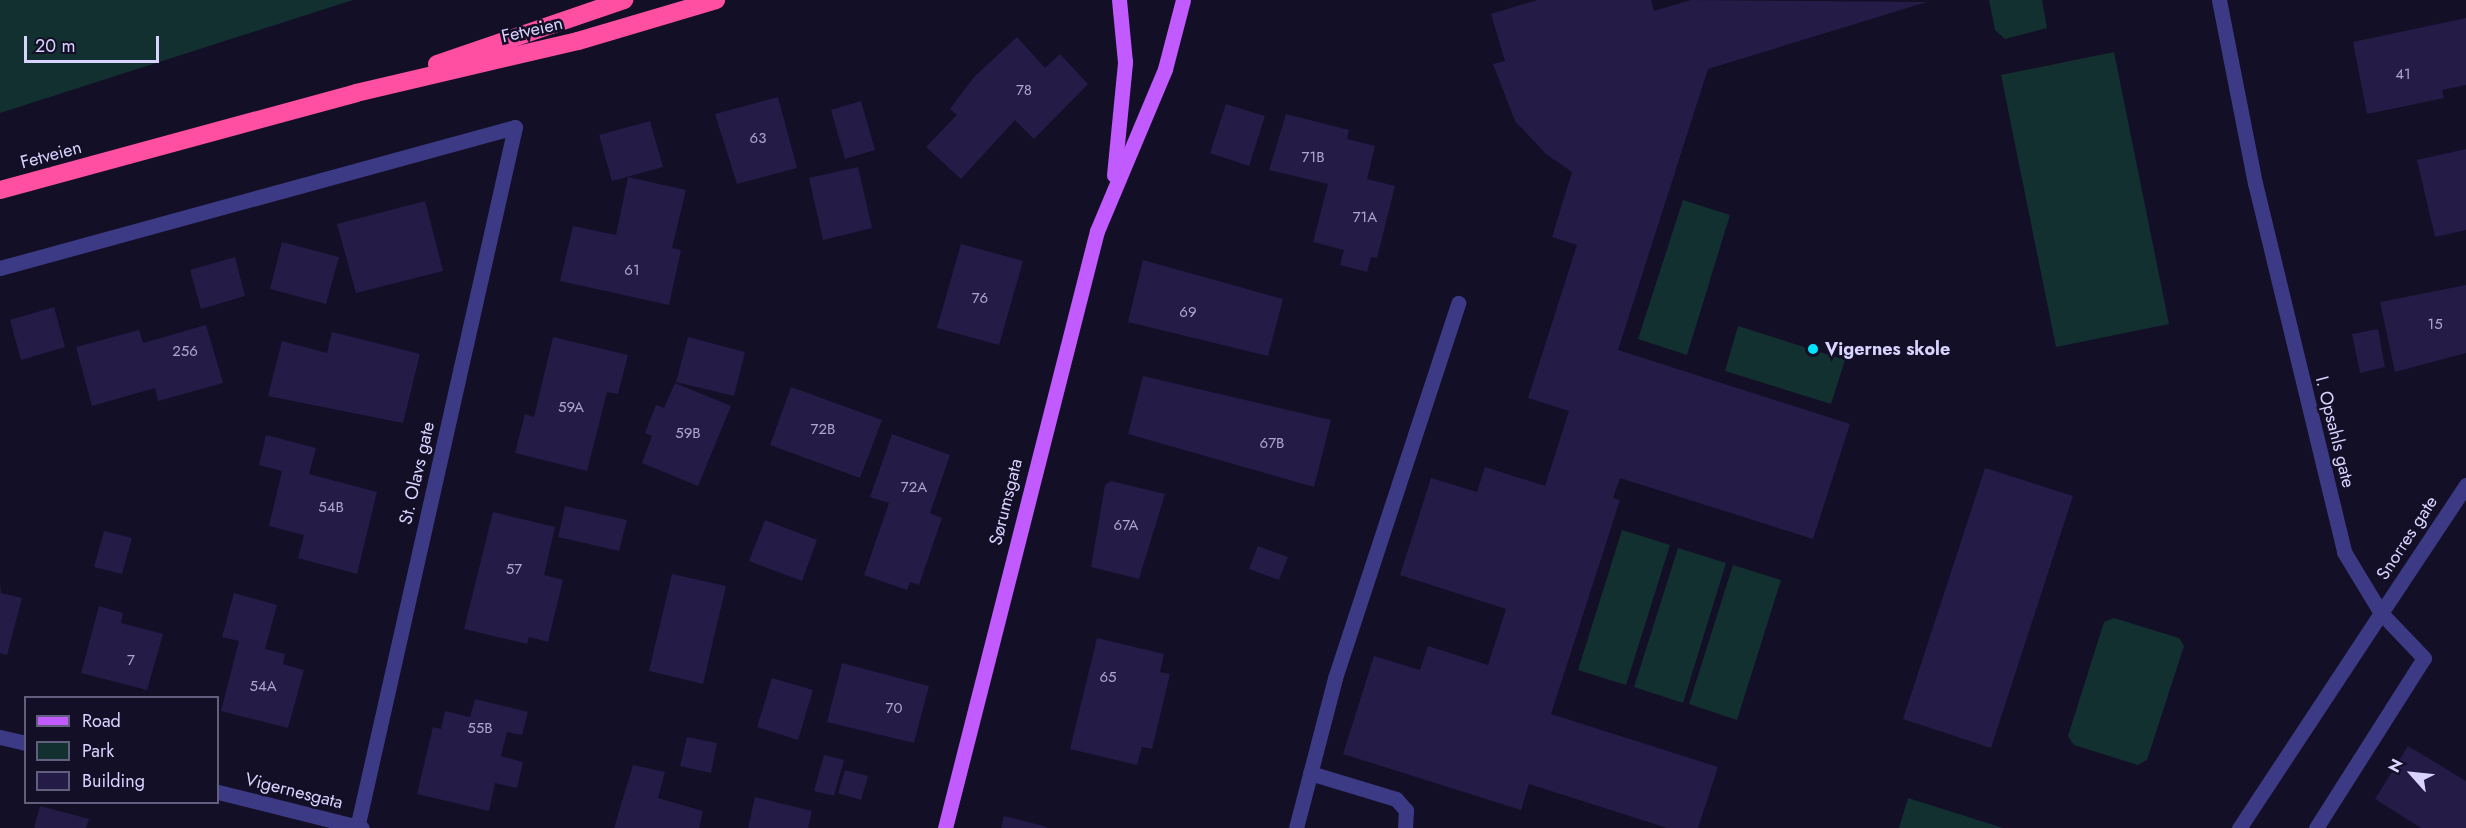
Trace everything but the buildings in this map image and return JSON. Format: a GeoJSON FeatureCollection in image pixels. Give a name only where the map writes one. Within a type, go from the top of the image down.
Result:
{"type":"FeatureCollection","features":[{"type":"Feature","properties":{"kind":"highway","name":"Fetveien"},"geometry":{"type":"LineString","coordinates":[[356,93],[624,0]]}},
{"type":"Feature","properties":{"kind":"highway","name":"Fetveien"},"geometry":{"type":"LineString","coordinates":[[0,190],[356,93],[578,41],[717,0]]}},
{"type":"Feature","properties":{"kind":"main road","name":"Sørumsgata"},"geometry":{"type":"LineString","coordinates":[[1112,186],[1125,62],[1119,0]]}},
{"type":"Feature","properties":{"kind":"main road","name":"Sørumsgata"},"geometry":{"type":"LineString","coordinates":[[945,828],[1045,426],[1112,186],[1165,69],[1183,0]]}},
{"type":"Feature","properties":{"kind":"street","name":"I. Opsahls gate"},"geometry":{"type":"LineString","coordinates":[[2219,0],[2255,183],[2344,552],[2381,613],[2424,658],[2316,828]]}},
{"type":"Feature","properties":{"kind":"street","name":"St. Olavs gate"},"geometry":{"type":"LineString","coordinates":[[0,268],[515,128],[359,828]]}},
{"type":"Feature","properties":{"kind":"street"},"geometry":{"type":"LineString","coordinates":[[1296,828],[1335,678],[1458,303]]}},
{"type":"Feature","properties":{"kind":"street","name":"Snorres gate"},"geometry":{"type":"LineString","coordinates":[[2381,613],[2466,485]]}},
{"type":"Feature","properties":{"kind":"street"},"geometry":{"type":"LineString","coordinates":[[2240,828],[2381,613]]}},
{"type":"Feature","properties":{"kind":"street"},"geometry":{"type":"LineString","coordinates":[[0,737],[24,743]]}},
{"type":"Feature","properties":{"kind":"street"},"geometry":{"type":"LineString","coordinates":[[1310,773],[1396,799],[1406,810],[1405,828]]}},
{"type":"Feature","properties":{"kind":"street","name":"Vigernesgata"},"geometry":{"type":"LineString","coordinates":[[219,792],[359,828]]}},
{"type":"Feature","properties":{"kind":"green space"},"geometry":{"type":"Polygon","coordinates":[[[0,0],[353,0],[0,113],[0,0]]]}},
{"type":"Feature","properties":{"kind":"green space"},"geometry":{"type":"Polygon","coordinates":[[[1989,0],[2042,0],[2047,28],[2005,39],[1995,30],[1989,0]]]}},
{"type":"Feature","properties":{"kind":"green space"},"geometry":{"type":"Polygon","coordinates":[[[2114,52],[2169,324],[2056,347],[2001,75],[2114,52]]]}},
{"type":"Feature","properties":{"kind":"green space"},"geometry":{"type":"Polygon","coordinates":[[[1683,200],[1730,215],[1687,355],[1638,339],[1683,200]]]}},
{"type":"Feature","properties":{"kind":"green space"},"geometry":{"type":"Polygon","coordinates":[[[1738,326],[1845,360],[1831,404],[1725,371],[1738,326]]]}},
{"type":"Feature","properties":{"kind":"green space"},"geometry":{"type":"Polygon","coordinates":[[[1622,530],[1670,545],[1626,685],[1578,670],[1622,530]]]}},
{"type":"Feature","properties":{"kind":"green space"},"geometry":{"type":"Polygon","coordinates":[[[1678,548],[1726,563],[1683,703],[1634,687],[1678,548]]]}},
{"type":"Feature","properties":{"kind":"green space"},"geometry":{"type":"Polygon","coordinates":[[[1733,565],[1781,580],[1737,720],[1689,704],[1733,565]]]}},
{"type":"Feature","properties":{"kind":"green space"},"geometry":{"type":"Polygon","coordinates":[[[2114,618],[2179,638],[2184,646],[2147,760],[2138,765],[2074,745],[2068,736],[2104,622],[2114,618]]]}},
{"type":"Feature","properties":{"kind":"green space"},"geometry":{"type":"Polygon","coordinates":[[[1908,798],[2003,828],[1899,828],[1908,798]]]}},
{"type":"Feature","properties":{"kind":"place","name":"Vigernes skole"},"geometry":{"type":"Point","coordinates":[1813,349]}}]}
